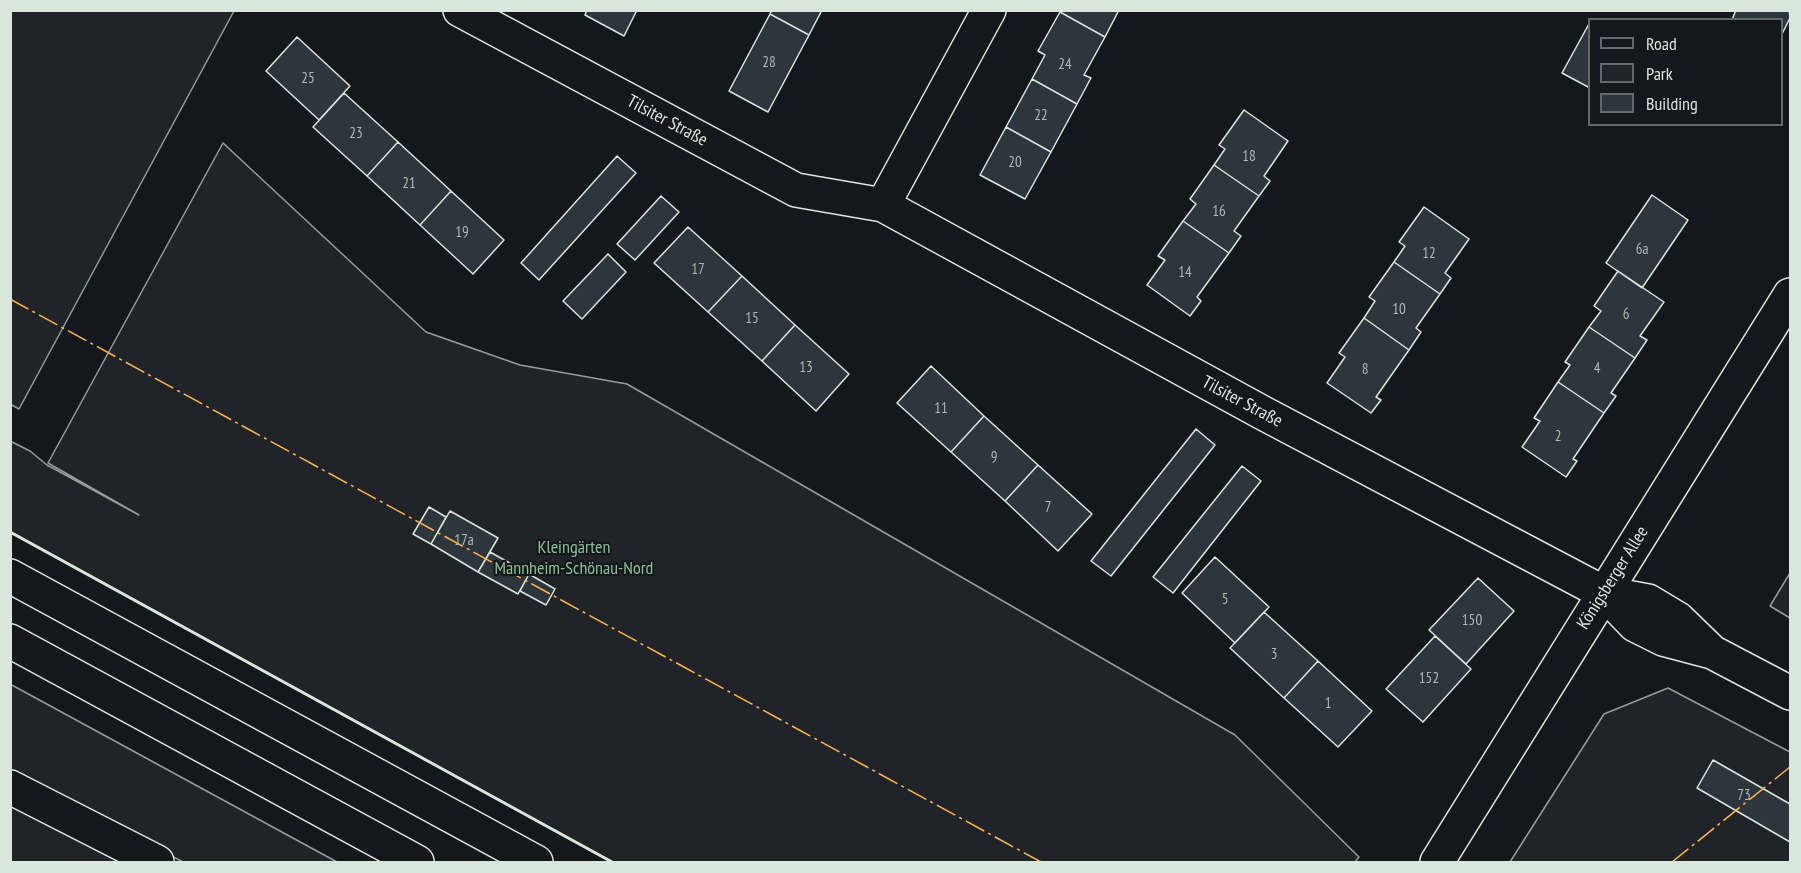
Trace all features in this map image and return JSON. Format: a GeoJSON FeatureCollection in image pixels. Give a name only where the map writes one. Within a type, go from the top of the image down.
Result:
{"type":"FeatureCollection","features":[{"type":"Feature","properties":{"kind":"main road","name":"Tilsiter Straße"},"geometry":{"type":"LineString","coordinates":[[460,10],[796,190],[883,205],[1263,413],[1604,593],[1648,601],[1678,619],[1712,652],[1791,693]]}},
{"type":"Feature","properties":{"kind":"main road"},"geometry":{"type":"LineString","coordinates":[[883,205],[989,10]]}},
{"type":"Feature","properties":{"kind":"main road","name":"Königsberger Allee"},"geometry":{"type":"LineString","coordinates":[[1437,862],[1791,295]]}},
{"type":"Feature","properties":{"kind":"main road"},"geometry":{"type":"LineString","coordinates":[[10,576],[536,862]]}},
{"type":"Feature","properties":{"kind":"main road"},"geometry":{"type":"LineString","coordinates":[[10,641],[417,862]]}},
{"type":"Feature","properties":{"kind":"main road"},"geometry":{"type":"LineString","coordinates":[[10,787],[157,862]]}},
{"type":"Feature","properties":{"kind":"green space"},"geometry":{"type":"Polygon","coordinates":[[[10,11],[234,11],[19,409],[10,404],[10,11]]]}},
{"type":"Feature","properties":{"kind":"green space","name":"Kleingärten Mannheim-Schönau-Nord"},"geometry":{"type":"Polygon","coordinates":[[[223,143],[426,332],[520,365],[627,384],[1235,735],[1359,857],[1355,862],[612,862],[11,532],[10,441],[30,451],[47,465],[139,515],[48,463],[223,143]]]}},
{"type":"Feature","properties":{"kind":"green space"},"geometry":{"type":"Polygon","coordinates":[[[1790,573],[1790,618],[1770,606],[1790,573]]]}},
{"type":"Feature","properties":{"kind":"green space"},"geometry":{"type":"Polygon","coordinates":[[[10,684],[337,862],[183,862],[11,772],[10,684]]]}},
{"type":"Feature","properties":{"kind":"green space"},"geometry":{"type":"Polygon","coordinates":[[[1668,688],[1790,752],[1790,862],[1510,862],[1604,714],[1668,688]]]}},
{"type":"Feature","properties":{"kind":"green space"},"geometry":{"type":"Polygon","coordinates":[[[11,800],[132,862],[11,862],[11,800]]]}},
{"type":"Feature","properties":{"kind":"building"},"geometry":{"type":"Polygon","coordinates":[[[587,10],[637,10],[624,36],[585,15],[587,10]]]}},
{"type":"Feature","properties":{"kind":"building"},"geometry":{"type":"Polygon","coordinates":[[[772,10],[822,10],[809,35],[770,14],[772,10]]]}},
{"type":"Feature","properties":{"kind":"building"},"geometry":{"type":"Polygon","coordinates":[[[1061,10],[1119,10],[1105,37],[1060,12],[1061,10]]]}},
{"type":"Feature","properties":{"kind":"building"},"geometry":{"type":"Polygon","coordinates":[[[1736,10],[1789,10],[1790,18],[1783,32],[1783,18],[1733,18],[1736,10]]]}},
{"type":"Feature","properties":{"kind":"building"},"geometry":{"type":"Polygon","coordinates":[[[1060,12],[1105,37],[1084,75],[1091,78],[1077,104],[1032,79],[1045,55],[1038,51],[1060,12]]]}},
{"type":"Feature","properties":{"kind":"building"},"geometry":{"type":"Polygon","coordinates":[[[770,14],[809,35],[768,112],[729,91],[770,14]]]}},
{"type":"Feature","properties":{"kind":"building"},"geometry":{"type":"Polygon","coordinates":[[[1588,26],[1588,87],[1562,73],[1588,26]]]}},
{"type":"Feature","properties":{"kind":"building"},"geometry":{"type":"Polygon","coordinates":[[[297,37],[350,86],[319,120],[266,71],[297,37]]]}},
{"type":"Feature","properties":{"kind":"building"},"geometry":{"type":"Polygon","coordinates":[[[1032,79],[1077,104],[1051,152],[1006,127],[1032,79]]]}},
{"type":"Feature","properties":{"kind":"building"},"geometry":{"type":"Polygon","coordinates":[[[344,93],[398,142],[367,176],[313,127],[344,93]]]}},
{"type":"Feature","properties":{"kind":"building"},"geometry":{"type":"Polygon","coordinates":[[[1244,110],[1288,141],[1264,176],[1270,181],[1259,196],[1214,165],[1225,149],[1219,145],[1244,110]]]}},
{"type":"Feature","properties":{"kind":"building"},"geometry":{"type":"Polygon","coordinates":[[[1006,127],[1051,152],[1025,199],[980,175],[1006,127]]]}},
{"type":"Feature","properties":{"kind":"building"},"geometry":{"type":"Polygon","coordinates":[[[398,142],[451,191],[420,225],[367,176],[398,142]]]}},
{"type":"Feature","properties":{"kind":"building"},"geometry":{"type":"Polygon","coordinates":[[[617,156],[636,173],[539,280],[521,263],[617,156]]]}},
{"type":"Feature","properties":{"kind":"building"},"geometry":{"type":"Polygon","coordinates":[[[1214,165],[1259,196],[1234,231],[1241,236],[1229,253],[1183,221],[1196,204],[1190,199],[1214,165]]]}},
{"type":"Feature","properties":{"kind":"building"},"geometry":{"type":"Polygon","coordinates":[[[451,191],[504,240],[473,274],[420,225],[451,191]]]}},
{"type":"Feature","properties":{"kind":"building"},"geometry":{"type":"Polygon","coordinates":[[[1652,195],[1688,220],[1642,288],[1606,263],[1652,195]]]}},
{"type":"Feature","properties":{"kind":"building"},"geometry":{"type":"Polygon","coordinates":[[[661,196],[679,212],[635,260],[617,244],[661,196]]]}},
{"type":"Feature","properties":{"kind":"building"},"geometry":{"type":"Polygon","coordinates":[[[1424,207],[1469,239],[1445,273],[1451,278],[1440,294],[1394,262],[1405,246],[1399,242],[1424,207]]]}},
{"type":"Feature","properties":{"kind":"building"},"geometry":{"type":"Polygon","coordinates":[[[1183,221],[1229,253],[1197,297],[1201,301],[1190,316],[1147,285],[1165,260],[1158,256],[1183,221]]]}},
{"type":"Feature","properties":{"kind":"building"},"geometry":{"type":"Polygon","coordinates":[[[688,227],[742,276],[708,312],[654,263],[688,227]]]}},
{"type":"Feature","properties":{"kind":"building"},"geometry":{"type":"Polygon","coordinates":[[[608,254],[626,272],[582,319],[563,301],[608,254]]]}},
{"type":"Feature","properties":{"kind":"building"},"geometry":{"type":"Polygon","coordinates":[[[1394,262],[1440,294],[1416,328],[1421,332],[1409,350],[1364,318],[1375,301],[1369,297],[1394,262]]]}},
{"type":"Feature","properties":{"kind":"building"},"geometry":{"type":"Polygon","coordinates":[[[1618,271],[1664,302],[1640,336],[1647,340],[1635,358],[1589,327],[1601,311],[1594,306],[1618,271]]]}},
{"type":"Feature","properties":{"kind":"building"},"geometry":{"type":"Polygon","coordinates":[[[742,276],[795,325],[762,361],[708,312],[742,276]]]}},
{"type":"Feature","properties":{"kind":"building"},"geometry":{"type":"Polygon","coordinates":[[[1364,318],[1409,350],[1376,397],[1381,400],[1371,413],[1327,383],[1345,357],[1339,353],[1364,318]]]}},
{"type":"Feature","properties":{"kind":"building"},"geometry":{"type":"Polygon","coordinates":[[[795,325],[849,374],[816,411],[762,361],[795,325]]]}},
{"type":"Feature","properties":{"kind":"building"},"geometry":{"type":"Polygon","coordinates":[[[1589,327],[1635,358],[1611,393],[1616,396],[1604,413],[1558,382],[1570,365],[1565,362],[1589,327]]]}},
{"type":"Feature","properties":{"kind":"building"},"geometry":{"type":"Polygon","coordinates":[[[931,366],[984,416],[951,452],[897,403],[931,366]]]}},
{"type":"Feature","properties":{"kind":"building"},"geometry":{"type":"Polygon","coordinates":[[[1558,382],[1604,413],[1573,459],[1577,461],[1566,477],[1522,447],[1540,421],[1534,418],[1558,382]]]}},
{"type":"Feature","properties":{"kind":"building"},"geometry":{"type":"Polygon","coordinates":[[[984,416],[1038,465],[1005,501],[951,452],[984,416]]]}},
{"type":"Feature","properties":{"kind":"building"},"geometry":{"type":"Polygon","coordinates":[[[1196,429],[1215,445],[1111,576],[1091,561],[1196,429]]]}},
{"type":"Feature","properties":{"kind":"building"},"geometry":{"type":"Polygon","coordinates":[[[1038,465],[1092,514],[1058,551],[1005,501],[1038,465]]]}},
{"type":"Feature","properties":{"kind":"building"},"geometry":{"type":"Polygon","coordinates":[[[1242,466],[1261,481],[1173,593],[1153,577],[1242,466]]]}},
{"type":"Feature","properties":{"kind":"building"},"geometry":{"type":"Polygon","coordinates":[[[429,507],[446,517],[431,544],[413,534],[429,507]]]}},
{"type":"Feature","properties":{"kind":"building"},"geometry":{"type":"Polygon","coordinates":[[[450,511],[498,538],[478,572],[431,544],[450,511]]]}},
{"type":"Feature","properties":{"kind":"building"},"geometry":{"type":"Polygon","coordinates":[[[490,552],[529,574],[518,594],[478,572],[490,552]]]}},
{"type":"Feature","properties":{"kind":"building"},"geometry":{"type":"Polygon","coordinates":[[[1215,557],[1269,607],[1235,643],[1182,593],[1215,557]]]}},
{"type":"Feature","properties":{"kind":"building"},"geometry":{"type":"Polygon","coordinates":[[[529,574],[555,589],[546,605],[520,591],[529,574]]]}},
{"type":"Feature","properties":{"kind":"building"},"geometry":{"type":"Polygon","coordinates":[[[1478,578],[1514,611],[1466,664],[1429,630],[1478,578]]]}},
{"type":"Feature","properties":{"kind":"building"},"geometry":{"type":"Polygon","coordinates":[[[1264,612],[1318,661],[1284,698],[1230,648],[1264,612]]]}},
{"type":"Feature","properties":{"kind":"building"},"geometry":{"type":"Polygon","coordinates":[[[1435,636],[1471,669],[1423,722],[1386,689],[1435,636]]]}},
{"type":"Feature","properties":{"kind":"building"},"geometry":{"type":"Polygon","coordinates":[[[1318,661],[1372,711],[1338,747],[1284,698],[1318,661]]]}},
{"type":"Feature","properties":{"kind":"building"},"geometry":{"type":"Polygon","coordinates":[[[1713,760],[1790,804],[1790,842],[1697,788],[1713,760]]]}},
{"type":"Feature","properties":{"kind":"wall"},"geometry":{"type":"LineString","coordinates":[[10,532],[612,862]]}},
{"type":"Feature","properties":{"kind":"power"},"geometry":{"type":"LineString","coordinates":[[10,299],[1041,862]]}},
{"type":"Feature","properties":{"kind":"power"},"geometry":{"type":"LineString","coordinates":[[1672,862],[1790,767]]}}]}
